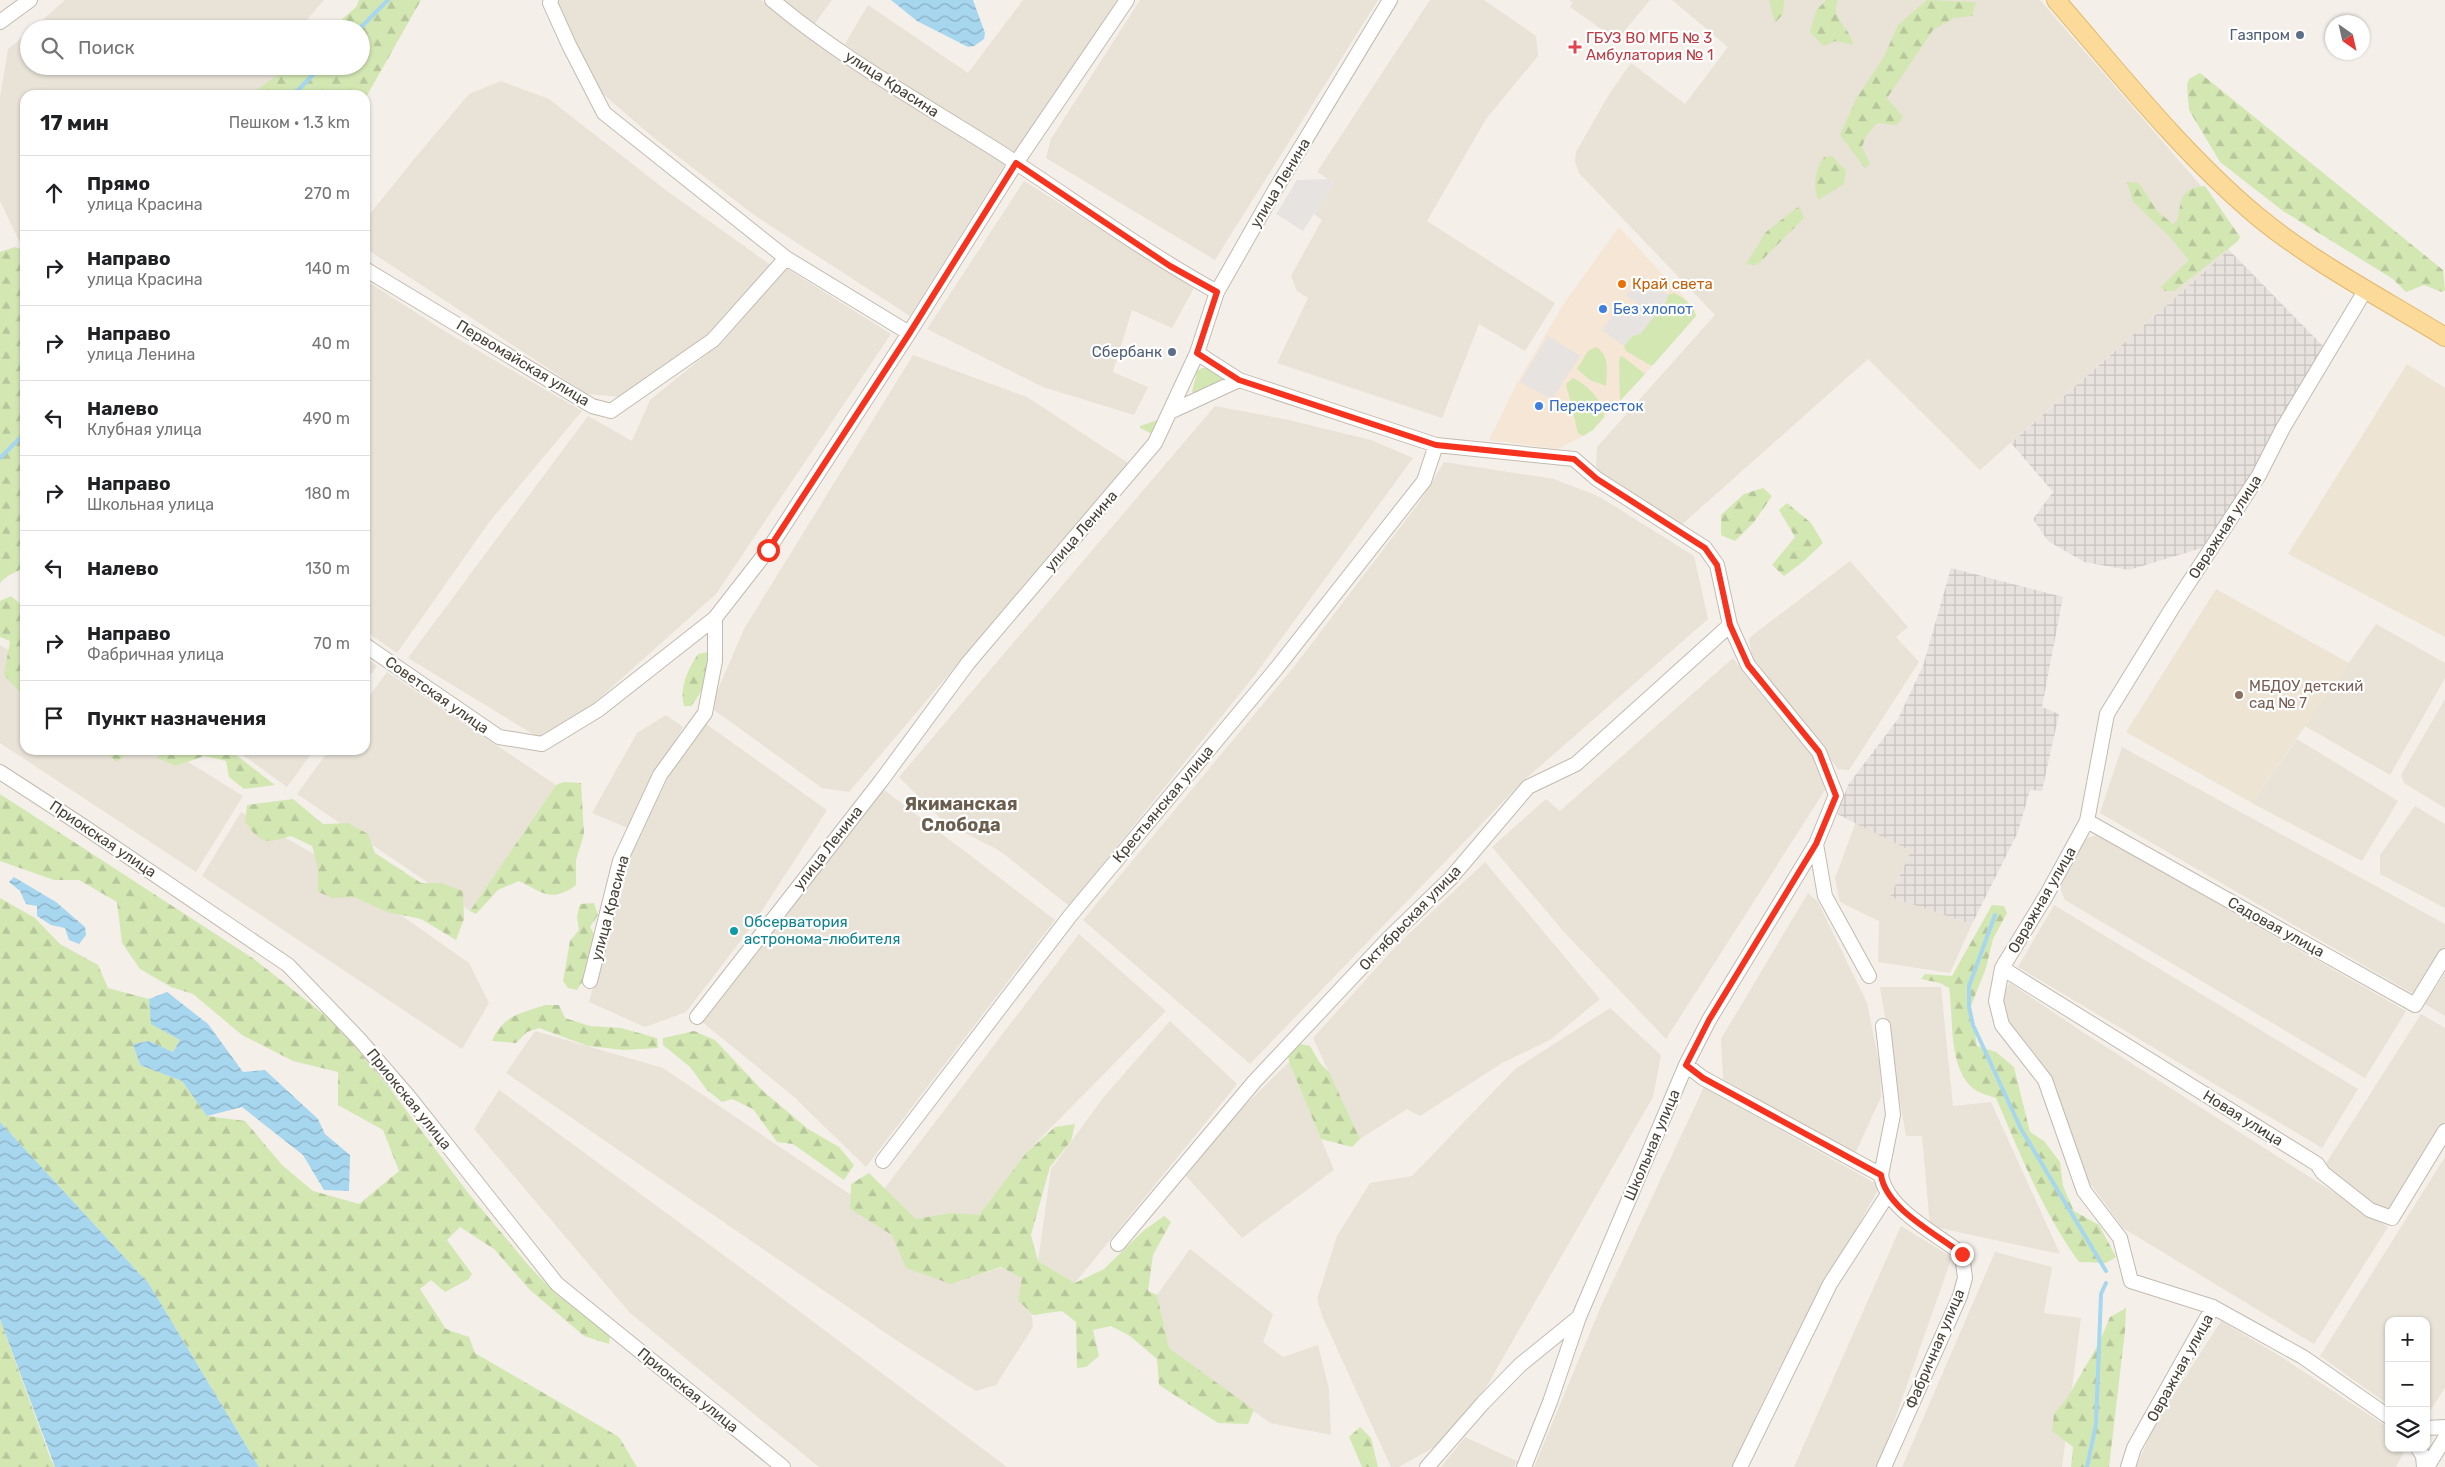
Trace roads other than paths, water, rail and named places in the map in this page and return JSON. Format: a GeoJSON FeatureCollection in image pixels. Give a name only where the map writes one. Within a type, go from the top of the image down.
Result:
{"type":"FeatureCollection","features":[{"type":"Feature","properties":{"kind":"main road"},"geometry":{"type":"LineString","coordinates":[[2056,0],[2200,164],[2258,216],[2318,260],[2445,337]]}},
{"type":"Feature","properties":{"kind":"street"},"geometry":{"type":"LineString","coordinates":[[0,22],[30,0]]}},
{"type":"Feature","properties":{"kind":"street"},"geometry":{"type":"LineString","coordinates":[[551,0],[550,3],[569,45],[604,114],[786,258],[909,334]]}},
{"type":"Feature","properties":{"kind":"street","name":"улица Красина"},"geometry":{"type":"LineString","coordinates":[[772,0],[806,29],[1016,163],[1170,266],[1217,292]]}},
{"type":"Feature","properties":{"kind":"street"},"geometry":{"type":"LineString","coordinates":[[715,618],[768,550],[909,334],[1016,163],[1127,0]]}},
{"type":"Feature","properties":{"kind":"street","name":"улица Ленина"},"geometry":{"type":"LineString","coordinates":[[697,1016],[881,781],[968,663],[1155,443],[1197,353],[1217,292],[1390,0]]}},
{"type":"Feature","properties":{"kind":"street","name":"Первомайская улица"},"geometry":{"type":"LineString","coordinates":[[370,272],[592,406],[611,411],[713,340],[786,258]]}},
{"type":"Feature","properties":{"kind":"street","name":"Овражная улица"},"geometry":{"type":"LineString","coordinates":[[2128,1467],[2134,1448],[2213,1307],[2131,1281],[2120,1238],[2084,1191],[2045,1080],[2002,1025],[1996,1001],[2002,968],[2046,896],[2087,821],[2107,714],[2171,610],[2259,475],[2283,428],[2366,289]]}},
{"type":"Feature","properties":{"kind":"street"},"geometry":{"type":"LineString","coordinates":[[1197,353],[1239,380],[1436,445],[1574,459],[1597,479],[1705,548],[1717,565],[1730,625]]}},
{"type":"Feature","properties":{"kind":"street"},"geometry":{"type":"LineString","coordinates":[[1170,412],[1239,380]]}},
{"type":"Feature","properties":{"kind":"street","name":"Крестьянская улица"},"geometry":{"type":"LineString","coordinates":[[883,1161],[1070,916],[1276,669],[1424,481],[1436,445]]}},
{"type":"Feature","properties":{"kind":"street","name":"улица Красина"},"geometry":{"type":"LineString","coordinates":[[590,981],[620,861],[660,775],[705,713],[715,661],[715,618]]}},
{"type":"Feature","properties":{"kind":"street","name":"Советская улица"},"geometry":{"type":"LineString","coordinates":[[370,648],[499,738],[542,744],[598,710],[715,618]]}},
{"type":"Feature","properties":{"kind":"street","name":"Школьная улица"},"geometry":{"type":"LineString","coordinates":[[1524,1467],[1550,1402],[1580,1317],[1686,1065],[1709,1020],[1816,844],[1836,796],[1819,752],[1748,665],[1730,625]]}},
{"type":"Feature","properties":{"kind":"street","name":"Октябрьская улица"},"geometry":{"type":"LineString","coordinates":[[1118,1244],[1254,1082],[1388,939],[1450,879],[1528,787],[1576,764],[1730,625]]}},
{"type":"Feature","properties":{"kind":"street","name":"Приокская улица"},"geometry":{"type":"LineString","coordinates":[[0,772],[91,831],[288,965],[359,1039],[557,1284],[783,1467]]}},
{"type":"Feature","properties":{"kind":"street","name":"Садовая улица"},"geometry":{"type":"LineString","coordinates":[[2087,821],[2414,1005],[2445,956]]}},
{"type":"Feature","properties":{"kind":"street"},"geometry":{"type":"LineString","coordinates":[[1816,844],[1825,896],[1869,976]]}},
{"type":"Feature","properties":{"kind":"street","name":"Новая улица"},"geometry":{"type":"LineString","coordinates":[[2002,968],[2317,1164],[2323,1173],[2370,1210],[2392,1218],[2445,1131]]}},
{"type":"Feature","properties":{"kind":"street"},"geometry":{"type":"LineString","coordinates":[[1686,1065],[1703,1078],[1881,1175],[1893,1115],[1883,1026]]}},
{"type":"Feature","properties":{"kind":"street","name":"Фабричная улица"},"geometry":{"type":"LineString","coordinates":[[1881,1175],[1888,1194],[1925,1229],[1940,1236],[1962,1254],[1965,1278],[1960,1296],[1884,1467]]}},
{"type":"Feature","properties":{"kind":"street"},"geometry":{"type":"LineString","coordinates":[[1740,1467],[1830,1284],[1888,1194]]}},
{"type":"Feature","properties":{"kind":"street"},"geometry":{"type":"LineString","coordinates":[[2213,1307],[2303,1357],[2385,1414]]}},
{"type":"Feature","properties":{"kind":"street","name":"Школьная улица"},"geometry":{"type":"LineString","coordinates":[[1428,1467],[1483,1403],[1520,1365],[1580,1317]]}},
{"type":"Feature","properties":{"kind":"street"},"geometry":{"type":"LineString","coordinates":[[2430,1428],[2445,1426]]}},
{"type":"Feature","properties":{"kind":"street"},"geometry":{"type":"LineString","coordinates":[[2425,1467],[2445,1438]]}},
{"type":"Feature","properties":{"kind":"street"},"geometry":{"type":"LineString","coordinates":[[2420,1452],[2425,1467]]}},
{"type":"Feature","properties":{"kind":"water"},"geometry":{"type":"Polygon","coordinates":[[[891,0],[973,0],[985,33],[984,39],[974,46],[968,47],[917,21],[891,0]]]}},
{"type":"Feature","properties":{"kind":"water"},"geometry":{"type":"Polygon","coordinates":[[[14,877],[56,902],[85,927],[86,935],[79,944],[69,940],[65,928],[51,925],[37,916],[37,906],[26,904],[20,891],[9,882],[14,877]]]}},
{"type":"Feature","properties":{"kind":"water"},"geometry":{"type":"Polygon","coordinates":[[[167,992],[208,1024],[243,1072],[265,1070],[318,1119],[325,1134],[350,1155],[349,1191],[324,1190],[303,1155],[242,1107],[207,1116],[182,1081],[140,1065],[133,1044],[149,1041],[173,1052],[180,1040],[151,1024],[149,999],[167,992]]]}},
{"type":"Feature","properties":{"kind":"water"},"geometry":{"type":"Polygon","coordinates":[[[0,1122],[149,1284],[259,1467],[55,1467],[0,1319],[0,1122]]]}},
{"type":"Feature","properties":{"kind":"waterway"},"geometry":{"type":"LineString","coordinates":[[368,20],[388,0]]}},
{"type":"Feature","properties":{"kind":"waterway"},"geometry":{"type":"LineString","coordinates":[[298,90],[313,75]]}},
{"type":"Feature","properties":{"kind":"waterway"},"geometry":{"type":"LineString","coordinates":[[0,458],[20,438]]}},
{"type":"Feature","properties":{"kind":"waterway"},"geometry":{"type":"LineString","coordinates":[[1995,915],[1969,986],[1969,1007],[1973,1025],[2021,1129],[2106,1271]]}},
{"type":"Feature","properties":{"kind":"waterway"},"geometry":{"type":"LineString","coordinates":[[2087,1467],[2096,1424],[2101,1294],[2106,1283]]}},
{"type":"Feature","properties":{"kind":"place","name":"Газпром"},"geometry":{"type":"Point","coordinates":[2300,35]}},
{"type":"Feature","properties":{"kind":"place","name":"ГБУЗ ВО МГБ № 3 Амбулатория № 1"},"geometry":{"type":"Point","coordinates":[1575,47]}},
{"type":"Feature","properties":{"kind":"place","name":"Край света"},"geometry":{"type":"Point","coordinates":[1622,284]}},
{"type":"Feature","properties":{"kind":"place","name":"Без хлопот"},"geometry":{"type":"Point","coordinates":[1603,309]}},
{"type":"Feature","properties":{"kind":"place","name":"Сбербанк"},"geometry":{"type":"Point","coordinates":[1172,352]}},
{"type":"Feature","properties":{"kind":"place","name":"Перекресток"},"geometry":{"type":"Point","coordinates":[1539,406]}},
{"type":"Feature","properties":{"kind":"place","name":"МБДОУ детский сад № 7"},"geometry":{"type":"Point","coordinates":[2239,695]}},
{"type":"Feature","properties":{"kind":"place","name":"Обсерватория астронома-любителя"},"geometry":{"type":"Point","coordinates":[734,931]}},
{"type":"Feature","properties":{"kind":"district","name":"Якиманская Слобода"},"geometry":{"type":"Point","coordinates":[961,814]}}]}
